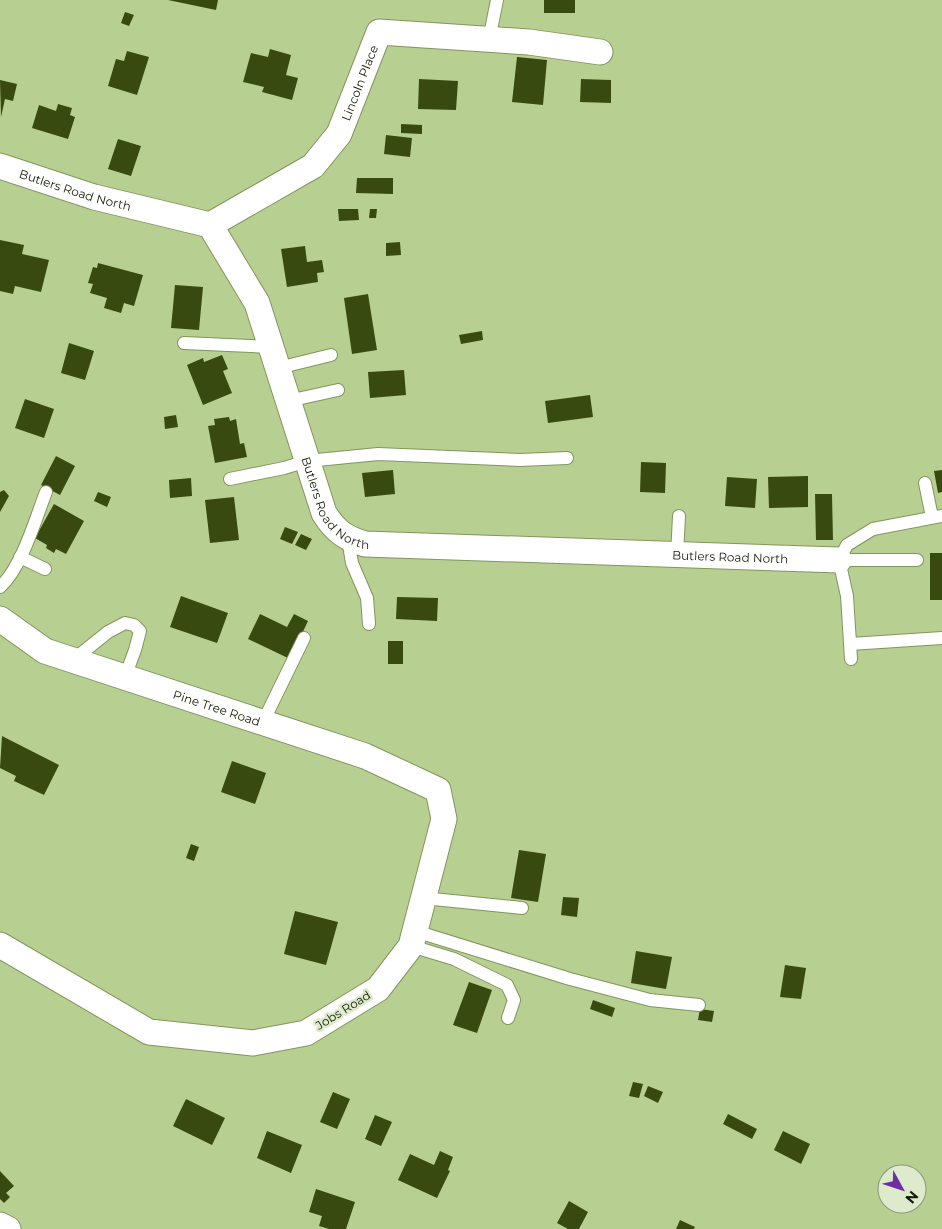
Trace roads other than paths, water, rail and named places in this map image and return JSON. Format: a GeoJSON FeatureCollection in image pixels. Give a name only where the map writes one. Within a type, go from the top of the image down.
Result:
{"type":"FeatureCollection","features":[{"type":"Feature","properties":{"kind":"street","name":"Lincoln Place"},"geometry":{"type":"LineString","coordinates":[[210,225],[313,166],[339,134],[379,32],[539,44],[600,52]]}},
{"type":"Feature","properties":{"kind":"street","name":"Butlers Road North"},"geometry":{"type":"LineString","coordinates":[[0,166],[94,197],[210,225],[257,302],[324,513],[334,529],[348,539],[365,544],[839,560]]}},
{"type":"Feature","properties":{"kind":"street","name":"Pine Tree Road"},"geometry":{"type":"LineString","coordinates":[[0,619],[45,651],[364,756],[438,790]]}},
{"type":"Feature","properties":{"kind":"street","name":"Jobs Road"},"geometry":{"type":"LineString","coordinates":[[0,945],[149,1032],[253,1043],[306,1033],[378,989],[413,939],[444,819],[438,790]]}},
{"type":"Feature","properties":{"kind":"street"},"geometry":{"type":"LineString","coordinates":[[0,1225],[8,1229]]}},
{"type":"Feature","properties":{"kind":"lane"},"geometry":{"type":"LineString","coordinates":[[489,40],[498,0]]}},
{"type":"Feature","properties":{"kind":"lane"},"geometry":{"type":"LineString","coordinates":[[184,343],[274,357],[331,355]]}},
{"type":"Feature","properties":{"kind":"lane"},"geometry":{"type":"LineString","coordinates":[[288,402],[338,390]]}},
{"type":"Feature","properties":{"kind":"lane"},"geometry":{"type":"LineString","coordinates":[[230,480],[307,461],[378,454],[520,460],[566,458]]}},
{"type":"Feature","properties":{"kind":"lane"},"geometry":{"type":"LineString","coordinates":[[851,659],[847,596],[839,560],[847,545],[873,529],[937,517],[925,483]]}},
{"type":"Feature","properties":{"kind":"lane"},"geometry":{"type":"LineString","coordinates":[[0,587],[6,581],[20,557],[46,492]]}},
{"type":"Feature","properties":{"kind":"lane"},"geometry":{"type":"LineString","coordinates":[[677,555],[679,516]]}},
{"type":"Feature","properties":{"kind":"lane"},"geometry":{"type":"LineString","coordinates":[[348,539],[352,563],[367,598],[370,624]]}},
{"type":"Feature","properties":{"kind":"lane"},"geometry":{"type":"LineString","coordinates":[[20,557],[45,569]]}},
{"type":"Feature","properties":{"kind":"lane"},"geometry":{"type":"LineString","coordinates":[[839,560],[918,560]]}},
{"type":"Feature","properties":{"kind":"lane"},"geometry":{"type":"LineString","coordinates":[[73,660],[108,632],[125,623],[134,625],[140,631],[136,650],[125,677]]}},
{"type":"Feature","properties":{"kind":"lane"},"geometry":{"type":"LineString","coordinates":[[262,722],[304,638]]}},
{"type":"Feature","properties":{"kind":"lane"},"geometry":{"type":"LineString","coordinates":[[850,644],[942,638]]}},
{"type":"Feature","properties":{"kind":"lane"},"geometry":{"type":"LineString","coordinates":[[424,898],[522,908]]}},
{"type":"Feature","properties":{"kind":"lane"},"geometry":{"type":"LineString","coordinates":[[413,939],[650,1000],[699,1005]]}},
{"type":"Feature","properties":{"kind":"lane"},"geometry":{"type":"LineString","coordinates":[[413,939],[507,985],[514,1000],[508,1018]]}}]}
